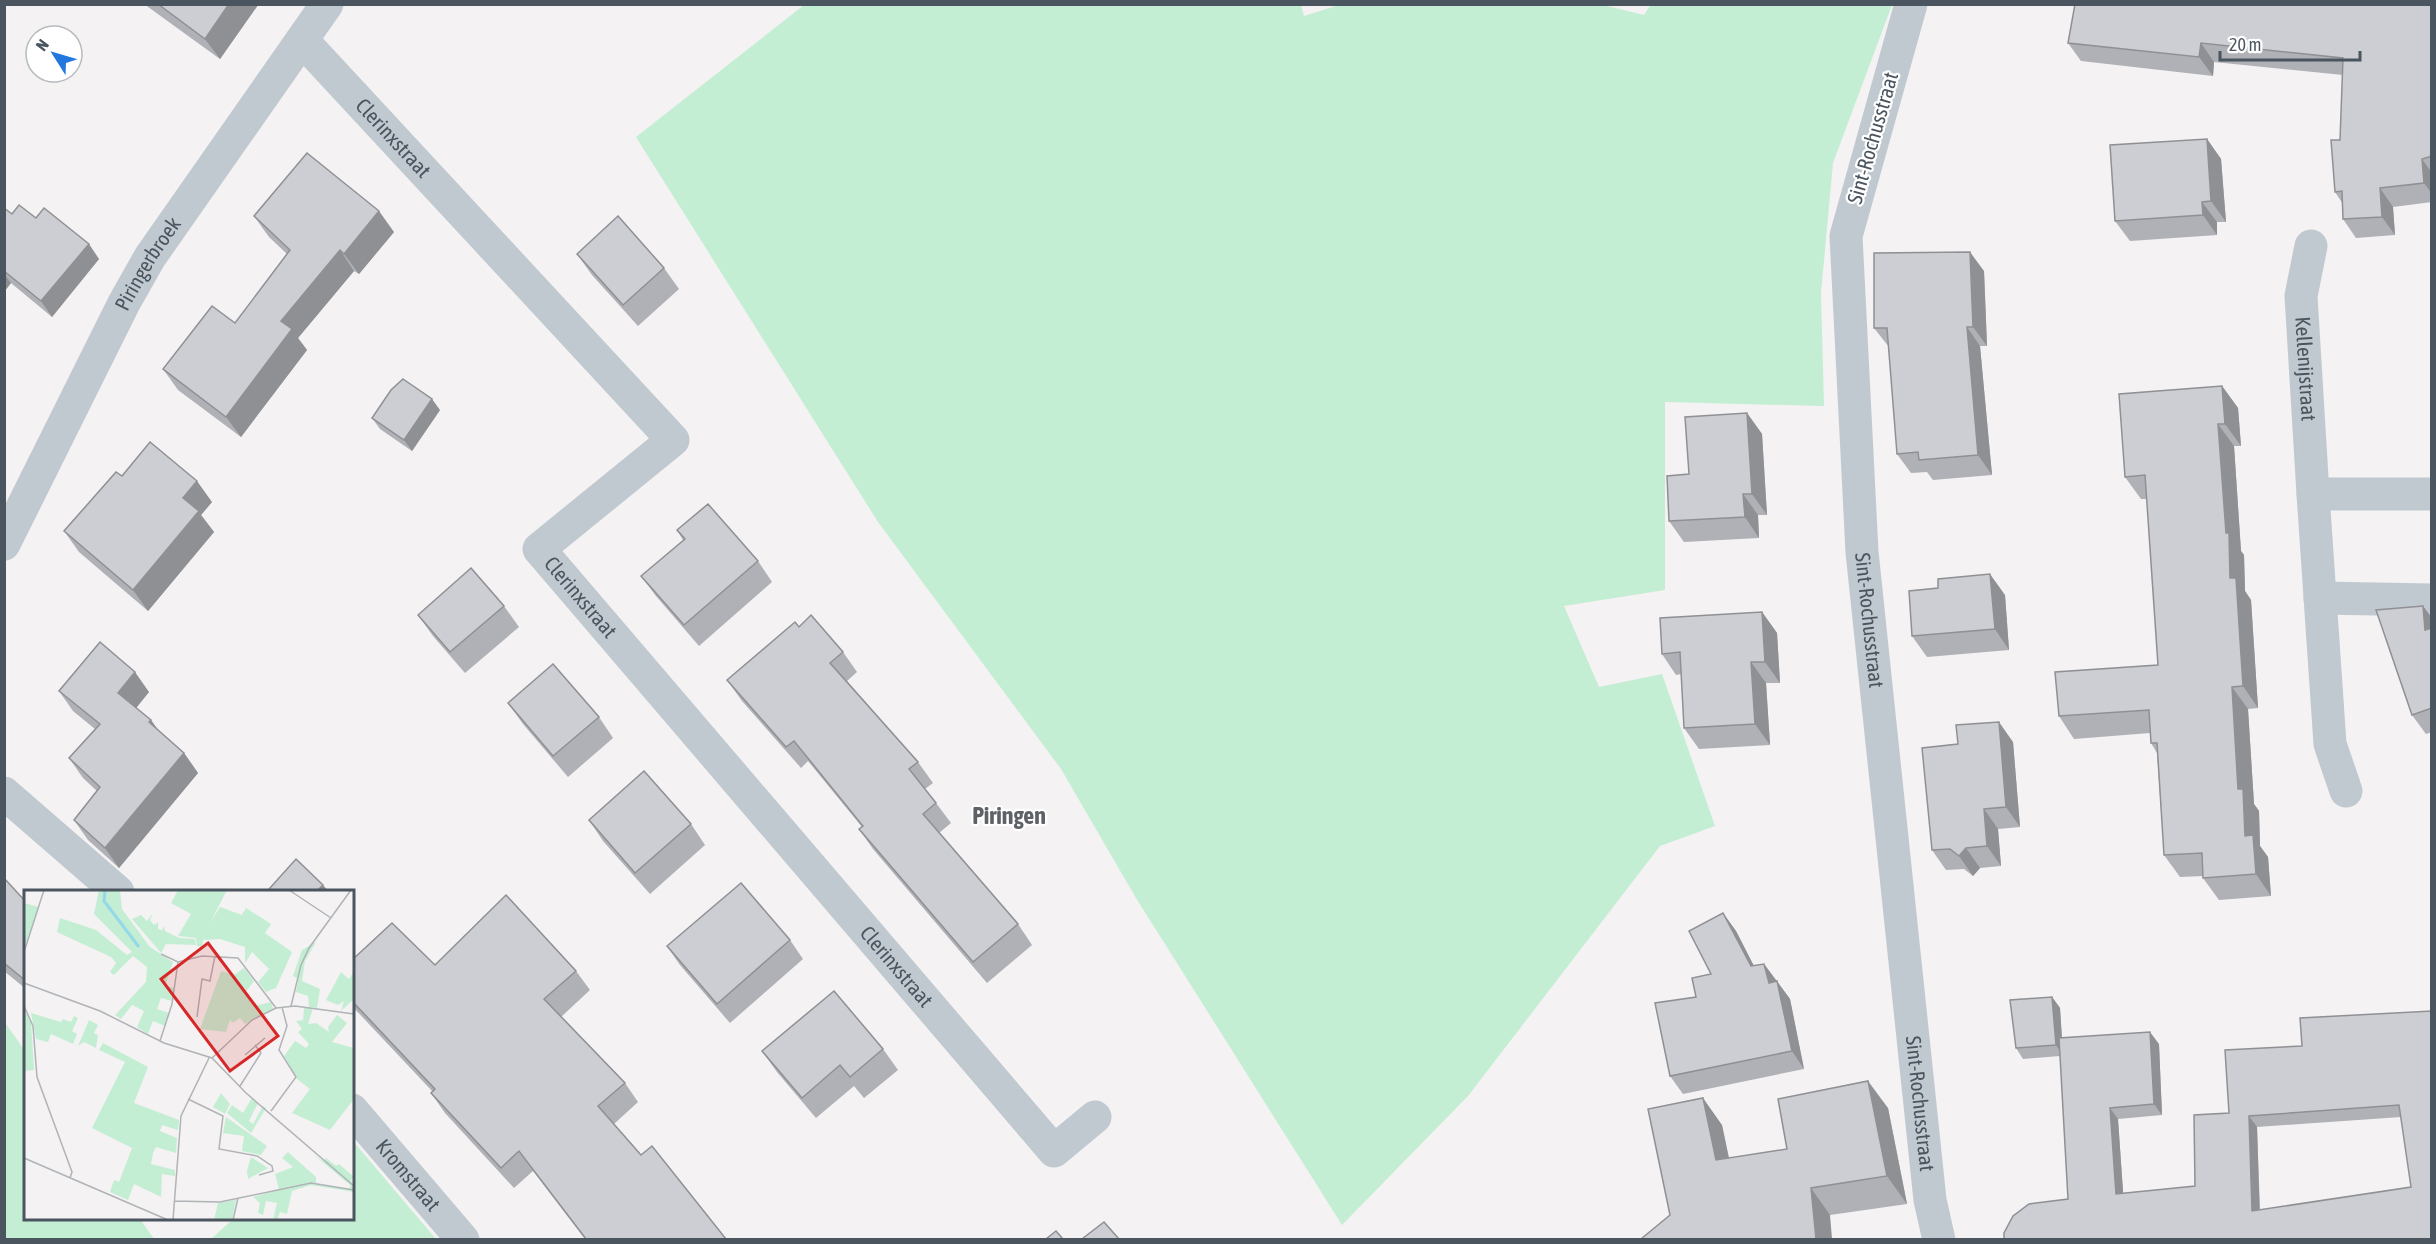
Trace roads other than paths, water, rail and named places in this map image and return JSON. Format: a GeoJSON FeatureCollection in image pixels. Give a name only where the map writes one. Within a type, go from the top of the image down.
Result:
{"type":"FeatureCollection","features":[{"type":"Feature","properties":{"kind":"street","name":"Piringerbroek"},"geometry":{"type":"LineString","coordinates":[[4,544],[124,303],[145,266],[327,4]]}},
{"type":"Feature","properties":{"kind":"street","name":"Sint-Rochusstraat"},"geometry":{"type":"LineString","coordinates":[[1911,4],[1845,236],[1862,552],[1930,1200],[1939,1239]]}},
{"type":"Feature","properties":{"kind":"street","name":"Clerinxstraat"},"geometry":{"type":"LineString","coordinates":[[302,40],[673,441],[539,549],[1054,1151],[1095,1117]]}},
{"type":"Feature","properties":{"kind":"street","name":"Kellenijstraat"},"geometry":{"type":"LineString","coordinates":[[2311,246],[2301,296],[2313,494],[2330,744],[2346,791]]}},
{"type":"Feature","properties":{"kind":"street"},"geometry":{"type":"LineString","coordinates":[[2313,494],[2432,494]]}},
{"type":"Feature","properties":{"kind":"street"},"geometry":{"type":"LineString","coordinates":[[2320,598],[2432,600]]}},
{"type":"Feature","properties":{"kind":"street"},"geometry":{"type":"LineString","coordinates":[[4,793],[117,890]]}},
{"type":"Feature","properties":{"kind":"street","name":"Kromstraat"},"geometry":{"type":"LineString","coordinates":[[354,1112],[463,1239]]}},
{"type":"Feature","properties":{"kind":"district","name":"Piringen"},"geometry":{"type":"Point","coordinates":[1009,816]}}]}
